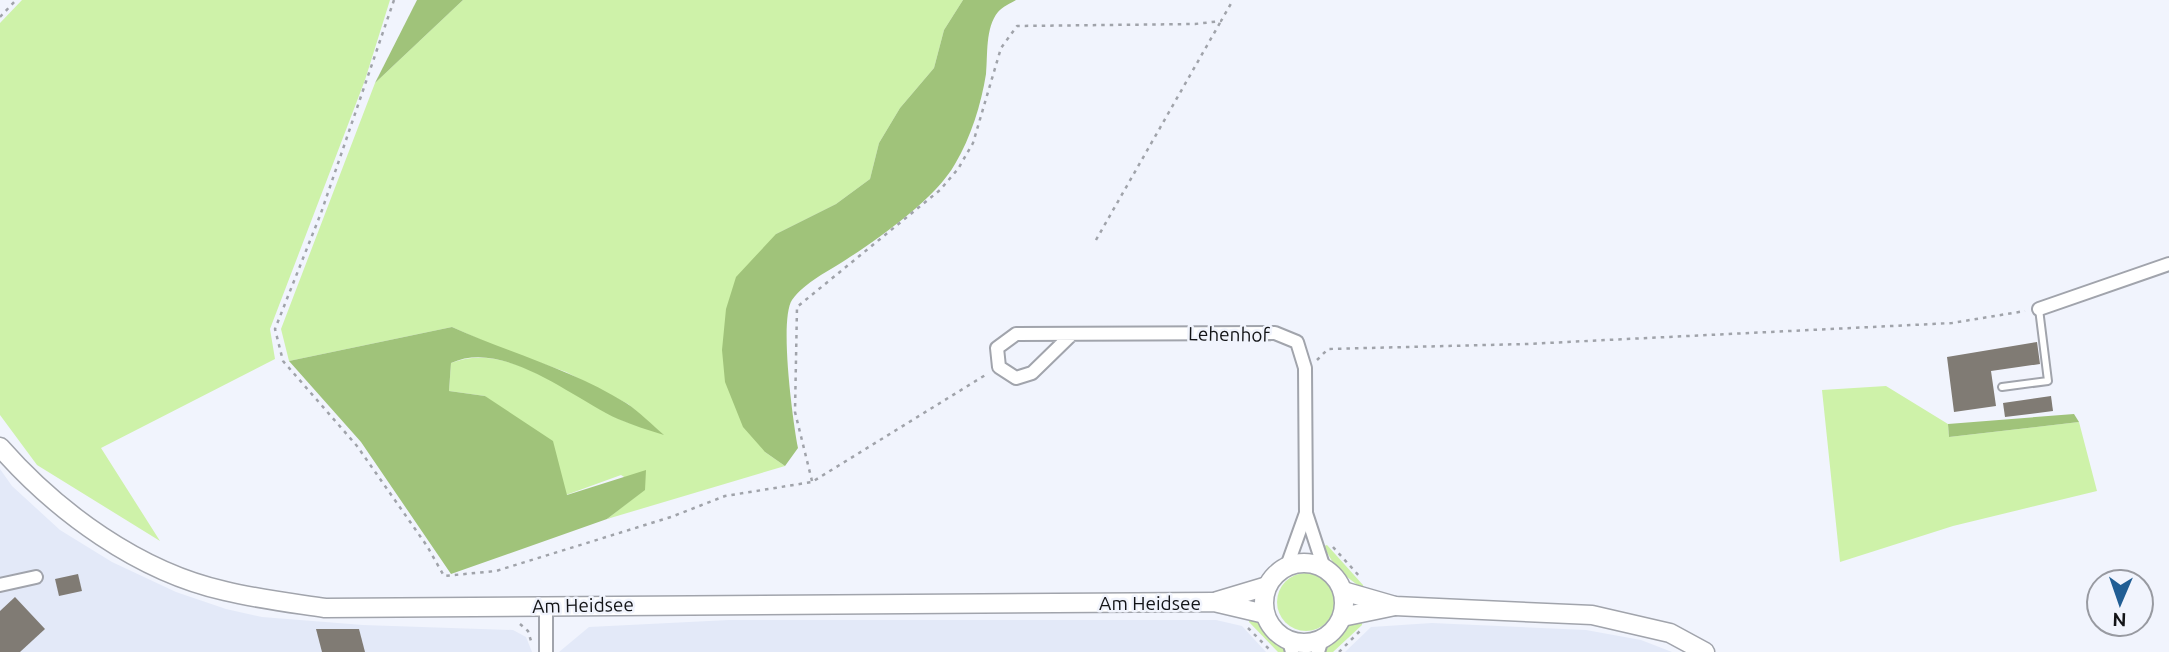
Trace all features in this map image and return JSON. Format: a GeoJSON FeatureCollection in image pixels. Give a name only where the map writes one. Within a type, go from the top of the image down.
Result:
{"type":"FeatureCollection","features":[{"type":"Feature","properties":{"kind":"main road","name":"Am Heidsee"},"geometry":{"type":"LineString","coordinates":[[0,447],[28,476],[87,526],[138,556],[223,591],[325,608],[1214,602],[1265,614]]}},
{"type":"Feature","properties":{"kind":"main road"},"geometry":{"type":"LineString","coordinates":[[1305,562],[1324,568],[1336,578],[1343,592],[1342,617],[1320,646],[1303,643],[1291,646],[1270,625],[1265,614],[1264,601],[1268,586],[1287,566],[1305,562]]}},
{"type":"Feature","properties":{"kind":"main road","name":"Am Heidsee"},"geometry":{"type":"LineString","coordinates":[[1214,602],[1268,586]]}},
{"type":"Feature","properties":{"kind":"main road"},"geometry":{"type":"LineString","coordinates":[[1343,592],[1395,606],[1592,615],[1670,633],[1705,652]]}},
{"type":"Feature","properties":{"kind":"main road"},"geometry":{"type":"LineString","coordinates":[[1342,617],[1395,606]]}},
{"type":"Feature","properties":{"kind":"street"},"geometry":{"type":"LineString","coordinates":[[2039,309],[2169,264]]}},
{"type":"Feature","properties":{"kind":"street","name":"Lehenhof"},"geometry":{"type":"LineString","coordinates":[[999,367],[997,348],[1016,334],[1275,333],[1297,342],[1306,368],[1306,513],[1324,568]]}},
{"type":"Feature","properties":{"kind":"street"},"geometry":{"type":"LineString","coordinates":[[999,367],[1016,378],[1032,373],[1071,335]]}},
{"type":"Feature","properties":{"kind":"street","name":"Lehenhof"},"geometry":{"type":"LineString","coordinates":[[1287,566],[1306,513]]}},
{"type":"Feature","properties":{"kind":"street"},"geometry":{"type":"LineString","coordinates":[[0,585],[36,577]]}},
{"type":"Feature","properties":{"kind":"street"},"geometry":{"type":"LineString","coordinates":[[540,650],[546,605]]}},
{"type":"Feature","properties":{"kind":"lane"},"geometry":{"type":"LineString","coordinates":[[2002,387],[2048,381],[2039,309]]}},
{"type":"Feature","properties":{"kind":"path"},"geometry":{"type":"LineString","coordinates":[[0,17],[16,0]]}},
{"type":"Feature","properties":{"kind":"path"},"geometry":{"type":"LineString","coordinates":[[394,0],[335,174],[275,329],[283,361],[357,446],[427,546],[444,576],[496,571],[671,517],[724,496],[812,482],[999,367]]}},
{"type":"Feature","properties":{"kind":"path"},"geometry":{"type":"LineString","coordinates":[[1097,240],[1233,0]]}},
{"type":"Feature","properties":{"kind":"path"},"geometry":{"type":"LineString","coordinates":[[812,482],[795,412],[797,306],[930,198],[958,169],[973,143],[1001,47],[1017,26],[1195,24],[1221,21]]}},
{"type":"Feature","properties":{"kind":"path"},"geometry":{"type":"LineString","coordinates":[[1317,369],[1317,358],[1328,349],[1526,344],[1952,323],[2039,309]]}},
{"type":"Feature","properties":{"kind":"path"},"geometry":{"type":"LineString","coordinates":[[1330,543],[1367,584]]}},
{"type":"Feature","properties":{"kind":"path"},"geometry":{"type":"LineString","coordinates":[[517,622],[540,650]]}},
{"type":"Feature","properties":{"kind":"shaded area"},"geometry":{"type":"Polygon","coordinates":[[[0,469],[12,486],[60,530],[112,562],[176,592],[226,609],[262,617],[363,625],[513,630],[526,637],[532,652],[0,652],[0,469]]]}},
{"type":"Feature","properties":{"kind":"shaded area"},"geometry":{"type":"Polygon","coordinates":[[[729,620],[1216,620],[1242,626],[1266,652],[559,652],[589,627],[729,620]]]}},
{"type":"Feature","properties":{"kind":"shaded area"},"geometry":{"type":"Polygon","coordinates":[[[1432,623],[1586,630],[1641,640],[1672,652],[1345,652],[1371,627],[1432,623]]]}},
{"type":"Feature","properties":{"kind":"green space"},"geometry":{"type":"Polygon","coordinates":[[[22,0],[390,0],[365,80],[270,329],[275,359],[101,448],[160,541],[37,465],[0,415],[0,23],[22,0]]]}},
{"type":"Feature","properties":{"kind":"green space"},"geometry":{"type":"Polygon","coordinates":[[[417,0],[463,0],[375,83],[417,0]]]}},
{"type":"Feature","properties":{"kind":"green space"},"geometry":{"type":"Polygon","coordinates":[[[463,0],[963,0],[944,30],[934,68],[900,108],[879,143],[870,179],[836,204],[776,234],[765,452],[785,466],[607,519],[644,490],[621,475],[566,495],[485,396],[449,391],[451,363],[472,358],[493,359],[536,373],[615,417],[661,433],[628,404],[566,372],[499,348],[452,327],[289,361],[281,329],[375,83],[463,0]]]}},
{"type":"Feature","properties":{"kind":"green space"},"geometry":{"type":"Polygon","coordinates":[[[963,0],[1016,0],[1000,10],[991,26],[984,86],[971,132],[955,164],[935,190],[876,240],[810,282],[792,300],[788,311],[787,349],[798,448],[785,466],[765,452],[743,427],[725,382],[722,350],[726,309],[736,277],[776,234],[836,204],[870,179],[879,143],[900,108],[934,68],[944,30],[963,0]]]}},
{"type":"Feature","properties":{"kind":"green space"},"geometry":{"type":"Polygon","coordinates":[[[452,327],[585,381],[641,414],[664,435],[618,419],[515,364],[471,358],[451,363],[449,391],[485,396],[553,441],[567,495],[646,470],[645,490],[607,519],[451,574],[361,442],[289,361],[452,327]]]}},
{"type":"Feature","properties":{"kind":"green space"},"geometry":{"type":"Polygon","coordinates":[[[1886,386],[1948,424],[1949,437],[2079,422],[2097,491],[1953,526],[1840,562],[1822,390],[1886,386]]]}},
{"type":"Feature","properties":{"kind":"green space"},"geometry":{"type":"Polygon","coordinates":[[[2074,414],[2079,422],[1949,437],[1948,424],[2074,414]]]}},
{"type":"Feature","properties":{"kind":"green space"},"geometry":{"type":"Polygon","coordinates":[[[1327,545],[1364,589],[1335,565],[1324,546],[1327,545]]]}},
{"type":"Feature","properties":{"kind":"green space"},"geometry":{"type":"Polygon","coordinates":[[[1306,573],[1327,581],[1335,602],[1327,623],[1306,631],[1285,623],[1277,602],[1285,581],[1306,573]]]}},
{"type":"Feature","properties":{"kind":"green space"},"geometry":{"type":"Polygon","coordinates":[[[1249,617],[1263,624],[1286,652],[1278,652],[1249,622],[1249,617]]]}},
{"type":"Feature","properties":{"kind":"green space"},"geometry":{"type":"Polygon","coordinates":[[[1362,620],[1362,625],[1333,652],[1324,652],[1345,628],[1362,620]]]}},
{"type":"Feature","properties":{"kind":"building"},"geometry":{"type":"Polygon","coordinates":[[[2037,342],[2040,364],[1991,371],[1996,406],[1954,412],[1947,357],[2037,342]]]}},
{"type":"Feature","properties":{"kind":"building"},"geometry":{"type":"Polygon","coordinates":[[[2051,396],[2053,411],[2005,417],[2003,403],[2051,396]]]}},
{"type":"Feature","properties":{"kind":"building"},"geometry":{"type":"Polygon","coordinates":[[[78,574],[82,591],[59,596],[55,579],[78,574]]]}},
{"type":"Feature","properties":{"kind":"building"},"geometry":{"type":"Polygon","coordinates":[[[15,597],[45,629],[20,652],[0,652],[0,611],[15,597]]]}},
{"type":"Feature","properties":{"kind":"building"},"geometry":{"type":"Polygon","coordinates":[[[316,629],[359,629],[365,652],[322,652],[316,629]]]}}]}
